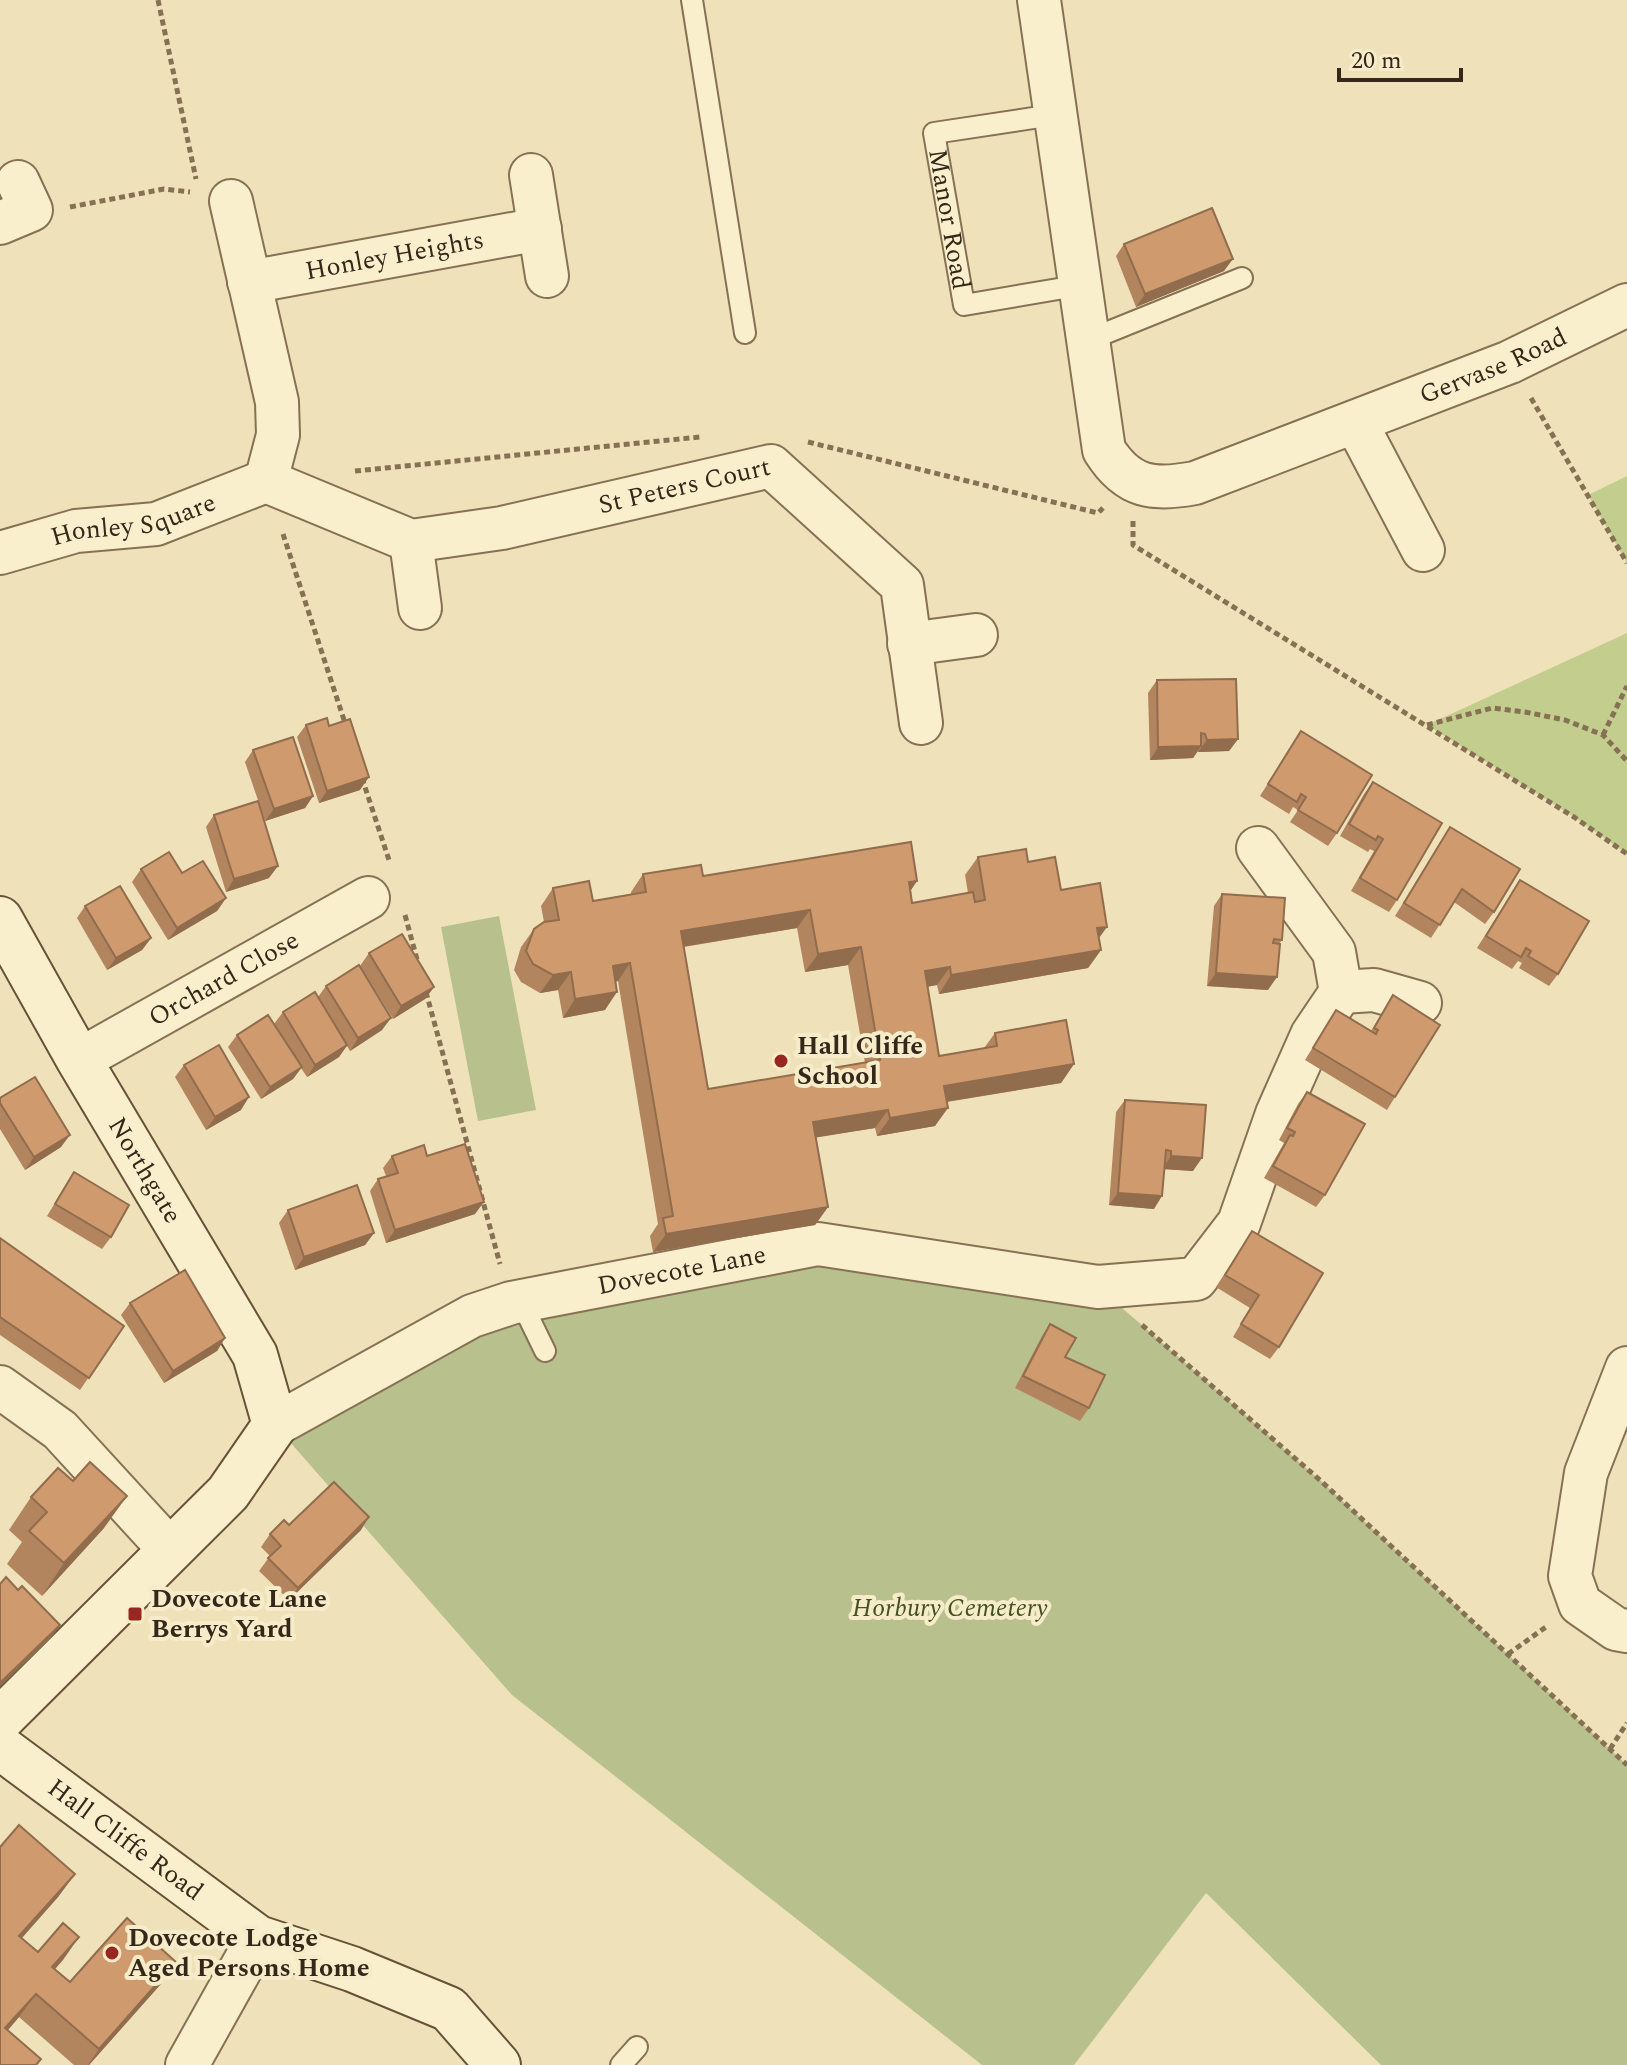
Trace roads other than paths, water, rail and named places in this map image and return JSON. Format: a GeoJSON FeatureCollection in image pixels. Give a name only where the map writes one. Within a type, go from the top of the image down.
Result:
{"type":"FeatureCollection","features":[{"type":"Feature","properties":{"kind":"street"},"geometry":{"type":"LineString","coordinates":[[1039,0],[1053,115],[1091,339]]}},
{"type":"Feature","properties":{"kind":"street"},"geometry":{"type":"LineString","coordinates":[[531,175],[547,276]]}},
{"type":"Feature","properties":{"kind":"street"},"geometry":{"type":"LineString","coordinates":[[231,201],[277,402],[278,435],[266,481],[411,541],[420,608]]}},
{"type":"Feature","properties":{"kind":"street","name":"Honley Heights"},"geometry":{"type":"LineString","coordinates":[[249,282],[540,229]]}},
{"type":"Feature","properties":{"kind":"street","name":"Gervase Road"},"geometry":{"type":"LineString","coordinates":[[1091,339],[1104,450],[1116,469],[1133,480],[1161,490],[1195,483],[1510,362],[1627,305]]}},
{"type":"Feature","properties":{"kind":"street"},"geometry":{"type":"LineString","coordinates":[[1356,423],[1423,550]]}},
{"type":"Feature","properties":{"kind":"street","name":"St Peters Court"},"geometry":{"type":"LineString","coordinates":[[411,541],[502,528],[771,466],[902,585],[921,723]]}},
{"type":"Feature","properties":{"kind":"street","name":"Honley Square"},"geometry":{"type":"LineString","coordinates":[[0,553],[76,531],[156,524],[266,481]]}},
{"type":"Feature","properties":{"kind":"street"},"geometry":{"type":"LineString","coordinates":[[909,644],[976,635]]}},
{"type":"Feature","properties":{"kind":"street"},"geometry":{"type":"LineString","coordinates":[[1258,848],[1334,952],[1341,992],[1374,990],[1420,1003]]}},
{"type":"Feature","properties":{"kind":"street","name":"Orchard Close"},"geometry":{"type":"LineString","coordinates":[[79,1060],[380,895]]}},
{"type":"Feature","properties":{"kind":"street","name":"Northgate"},"geometry":{"type":"LineString","coordinates":[[0,919],[79,1060],[255,1355],[275,1425]]}},
{"type":"Feature","properties":{"kind":"street","name":"Dovecote Lane"},"geometry":{"type":"LineString","coordinates":[[0,1720],[228,1493],[275,1425],[472,1316],[511,1303],[818,1244],[1098,1287],[1196,1279],[1239,1223],[1277,1114],[1312,1035],[1341,992]]}},
{"type":"Feature","properties":{"kind":"street"},"geometry":{"type":"LineString","coordinates":[[1627,1368],[1586,1473],[1570,1576],[1580,1604],[1616,1629],[1627,1631]]}},
{"type":"Feature","properties":{"kind":"street"},"geometry":{"type":"LineString","coordinates":[[0,1387],[60,1430],[170,1550]]}},
{"type":"Feature","properties":{"kind":"street","name":"Hall Cliffe Road"},"geometry":{"type":"LineString","coordinates":[[0,1747],[258,1938],[352,1969],[449,2009],[498,2065]]}},
{"type":"Feature","properties":{"kind":"street"},"geometry":{"type":"LineString","coordinates":[[187,2065],[258,1938]]}},
{"type":"Feature","properties":{"kind":"lane"},"geometry":{"type":"LineString","coordinates":[[692,0],[745,333]]}},
{"type":"Feature","properties":{"kind":"lane","name":"Manor Road"},"geometry":{"type":"LineString","coordinates":[[1053,115],[934,133],[964,305],[1082,285]]}},
{"type":"Feature","properties":{"kind":"lane"},"geometry":{"type":"LineString","coordinates":[[1091,339],[1242,278]]}},
{"type":"Feature","properties":{"kind":"lane"},"geometry":{"type":"LineString","coordinates":[[511,1303],[527,1314],[545,1351]]}},
{"type":"Feature","properties":{"kind":"lane"},"geometry":{"type":"LineString","coordinates":[[621,2065],[637,2047]]}},
{"type":"Feature","properties":{"kind":"place","name":"Hall Cliffe School"},"geometry":{"type":"Point","coordinates":[781,1061]}},
{"type":"Feature","properties":{"kind":"place","name":"Dovecote Lane Berrys Yard"},"geometry":{"type":"Point","coordinates":[135,1614]}},
{"type":"Feature","properties":{"kind":"place","name":"Dovecote Lodge Aged Persons Home"},"geometry":{"type":"Point","coordinates":[112,1953]}},
{"type":"Feature","properties":{"kind":"park label","name":"Horbury Cemetery"},"geometry":{"type":"Point","coordinates":[950,1608]}}]}
